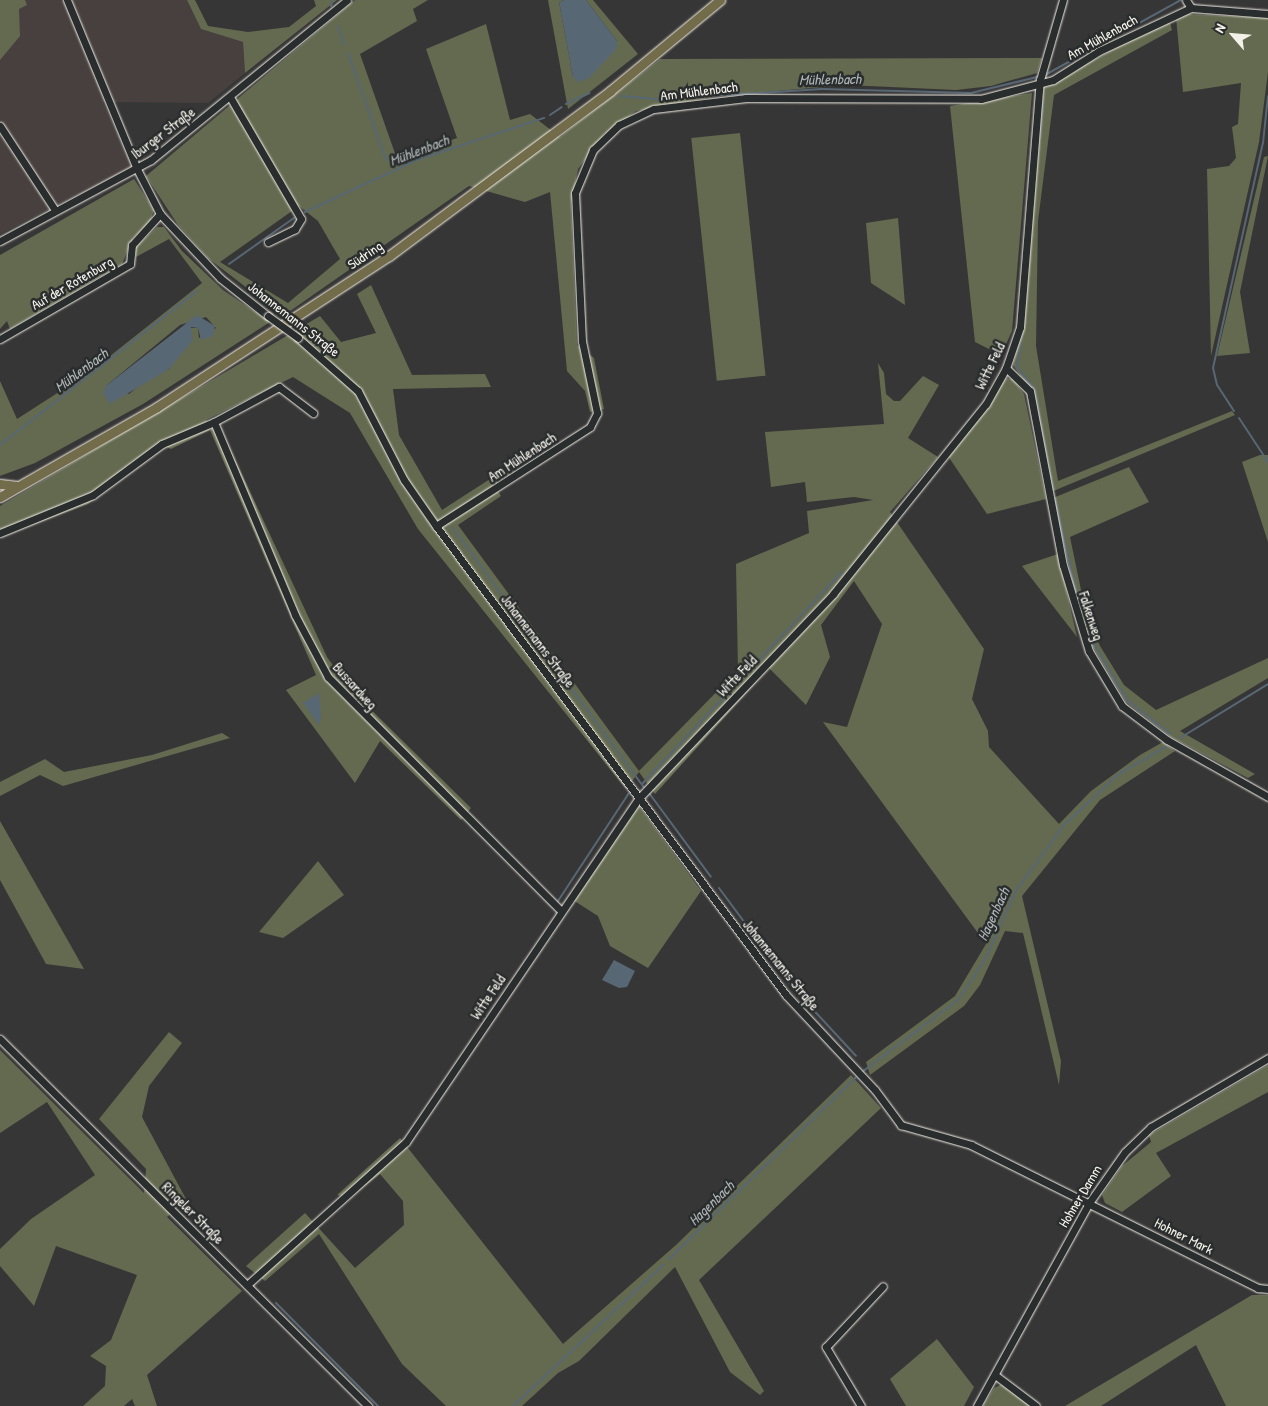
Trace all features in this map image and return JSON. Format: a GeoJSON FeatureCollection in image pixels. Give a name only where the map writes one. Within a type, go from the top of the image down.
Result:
{"type":"FeatureCollection","features":[{"type":"Feature","properties":{"kind":"main road","name":"Südring"},"geometry":{"type":"LineString","coordinates":[[0,496],[157,408],[389,256],[610,92],[720,0]]}},
{"type":"Feature","properties":{"kind":"main road"},"geometry":{"type":"LineString","coordinates":[[0,484],[18,486]]}},
{"type":"Feature","properties":{"kind":"street","name":"Johannemanns Straße"},"geometry":{"type":"LineString","coordinates":[[67,0],[137,169],[160,214],[220,278],[298,338],[358,390],[404,480],[436,526],[786,995],[875,1090],[901,1125],[971,1145],[1089,1203]]}},
{"type":"Feature","properties":{"kind":"street","name":"Iburger Straße"},"geometry":{"type":"LineString","coordinates":[[0,241],[55,210],[137,169],[230,97],[347,0]]}},
{"type":"Feature","properties":{"kind":"street","name":"Witte Feld"},"geometry":{"type":"LineString","coordinates":[[248,1285],[406,1142],[560,910],[640,798],[833,594],[986,404],[1006,368],[1020,326],[1039,84],[1063,0]]}},
{"type":"Feature","properties":{"kind":"street"},"geometry":{"type":"LineString","coordinates":[[1186,0],[1191,8],[1268,14]]}},
{"type":"Feature","properties":{"kind":"street","name":"Am Mühlenbach"},"geometry":{"type":"LineString","coordinates":[[436,526],[590,427],[597,413],[582,341],[575,193],[593,150],[619,125],[641,113],[696,102],[829,95],[956,101],[1039,84],[1191,8]]}},
{"type":"Feature","properties":{"kind":"street"},"geometry":{"type":"LineString","coordinates":[[230,97],[301,219],[295,229],[268,242]]}},
{"type":"Feature","properties":{"kind":"street"},"geometry":{"type":"LineString","coordinates":[[0,126],[55,210]]}},
{"type":"Feature","properties":{"kind":"street","name":"Auf der Rotenburg"},"geometry":{"type":"LineString","coordinates":[[0,339],[130,264],[132,245],[160,214]]}},
{"type":"Feature","properties":{"kind":"street","name":"Falkenweg"},"geometry":{"type":"LineString","coordinates":[[1006,368],[1030,391],[1078,626],[1098,666],[1122,706],[1167,740],[1268,796]]}},
{"type":"Feature","properties":{"kind":"street"},"geometry":{"type":"LineString","coordinates":[[0,533],[93,495],[162,444],[214,422],[279,387],[313,413]]}},
{"type":"Feature","properties":{"kind":"street","name":"Bussardweg"},"geometry":{"type":"LineString","coordinates":[[214,422],[295,614],[328,677],[560,910]]}},
{"type":"Feature","properties":{"kind":"street","name":"Ringeler Straße"},"geometry":{"type":"LineString","coordinates":[[0,1038],[368,1406]]}},
{"type":"Feature","properties":{"kind":"street","name":"Hohner Damm"},"geometry":{"type":"LineString","coordinates":[[977,1406],[1089,1203],[1125,1152],[1151,1127],[1268,1058]]}},
{"type":"Feature","properties":{"kind":"street","name":"Hohner Mark"},"geometry":{"type":"LineString","coordinates":[[1089,1203],[1258,1288],[1268,1289]]}},
{"type":"Feature","properties":{"kind":"street"},"geometry":{"type":"LineString","coordinates":[[861,1406],[826,1347],[884,1286]]}},
{"type":"Feature","properties":{"kind":"street"},"geometry":{"type":"LineString","coordinates":[[995,1375],[1036,1406]]}},
{"type":"Feature","properties":{"kind":"shaded area"},"geometry":{"type":"Polygon","coordinates":[[[0,0],[187,0],[201,29],[243,42],[245,73],[208,103],[103,102],[133,167],[0,234],[0,0]]]}},
{"type":"Feature","properties":{"kind":"green space"},"geometry":{"type":"Polygon","coordinates":[[[0,0],[25,0],[27,5],[19,9],[20,36],[0,60],[0,0]]]}},
{"type":"Feature","properties":{"kind":"green space"},"geometry":{"type":"Polygon","coordinates":[[[187,0],[195,0],[208,26],[248,32],[289,27],[316,6],[314,0],[337,0],[245,73],[243,42],[201,29],[187,0]]]}},
{"type":"Feature","properties":{"kind":"green space"},"geometry":{"type":"Polygon","coordinates":[[[355,0],[428,0],[413,9],[417,21],[360,54],[397,159],[457,138],[426,49],[486,24],[510,120],[530,114],[560,137],[660,59],[1042,58],[1037,73],[991,86],[956,90],[847,85],[717,96],[636,111],[604,134],[578,169],[571,204],[577,345],[594,358],[604,409],[590,412],[585,391],[567,371],[550,192],[525,202],[469,186],[283,316],[208,258],[178,225],[146,176],[355,0]],[[299,206],[220,262],[288,303],[340,259],[318,221],[299,206]]]}},
{"type":"Feature","properties":{"kind":"green space"},"geometry":{"type":"Polygon","coordinates":[[[548,0],[564,0],[559,2],[573,77],[617,41],[586,0],[593,0],[638,54],[568,109],[548,0]]]}},
{"type":"Feature","properties":{"kind":"green space"},"geometry":{"type":"Polygon","coordinates":[[[1186,14],[1268,18],[1268,72],[1259,142],[1211,356],[1207,169],[1229,166],[1236,158],[1232,127],[1238,124],[1241,83],[1183,92],[1176,17],[1186,14]]]}},
{"type":"Feature","properties":{"kind":"green space"},"geometry":{"type":"Polygon","coordinates":[[[1169,19],[1172,30],[1054,95],[1038,221],[1036,346],[1058,481],[1232,411],[1235,415],[1051,492],[1031,390],[1013,365],[1023,325],[1044,87],[1169,19]]]}},
{"type":"Feature","properties":{"kind":"green space"},"geometry":{"type":"Polygon","coordinates":[[[1032,93],[1012,331],[1001,355],[975,342],[950,106],[1032,93]]]}},
{"type":"Feature","properties":{"kind":"green space"},"geometry":{"type":"Polygon","coordinates":[[[740,133],[766,376],[717,381],[691,138],[740,133]]]}},
{"type":"Feature","properties":{"kind":"green space"},"geometry":{"type":"Polygon","coordinates":[[[1268,156],[1240,292],[1250,353],[1217,356],[1264,157],[1268,156]]]}},
{"type":"Feature","properties":{"kind":"green space"},"geometry":{"type":"Polygon","coordinates":[[[134,179],[154,210],[150,222],[133,238],[122,264],[10,329],[7,321],[0,329],[0,255],[134,179]]]}},
{"type":"Feature","properties":{"kind":"green space"},"geometry":{"type":"Polygon","coordinates":[[[898,218],[905,305],[871,283],[866,223],[898,218]]]}},
{"type":"Feature","properties":{"kind":"green space"},"geometry":{"type":"Polygon","coordinates":[[[157,227],[164,227],[182,251],[223,290],[270,322],[143,404],[35,463],[0,476],[0,381],[17,419],[90,372],[202,283],[169,239],[136,257],[135,248],[157,227]],[[206,317],[180,325],[107,385],[129,394],[150,377],[169,369],[190,328],[198,328],[199,338],[216,328],[206,317]]]}},
{"type":"Feature","properties":{"kind":"green space"},"geometry":{"type":"Polygon","coordinates":[[[371,285],[412,375],[485,374],[491,387],[393,389],[399,435],[442,510],[507,468],[510,474],[494,484],[501,496],[458,525],[639,771],[738,670],[736,564],[809,533],[807,511],[873,500],[854,497],[807,502],[805,482],[771,487],[765,432],[884,424],[878,363],[884,373],[886,394],[894,401],[900,401],[923,376],[939,385],[908,438],[938,457],[890,512],[984,649],[972,699],[988,731],[989,747],[1059,824],[1091,791],[1140,755],[1163,742],[1175,751],[1100,800],[1022,896],[1061,1061],[1059,1085],[1023,933],[1005,931],[980,985],[964,1006],[870,1075],[866,1062],[955,996],[986,944],[823,722],[847,727],[882,624],[854,581],[821,625],[830,657],[806,705],[769,668],[655,794],[639,772],[626,789],[418,529],[350,413],[293,377],[206,420],[210,430],[171,449],[158,443],[127,466],[130,472],[88,504],[0,537],[0,506],[320,316],[341,342],[376,333],[357,294],[371,285]]]}},
{"type":"Feature","properties":{"kind":"green space"},"geometry":{"type":"Polygon","coordinates":[[[1006,378],[1013,379],[1024,394],[1046,499],[987,514],[948,456],[1006,378]]]}},
{"type":"Feature","properties":{"kind":"green space"},"geometry":{"type":"Polygon","coordinates":[[[219,425],[327,657],[352,691],[471,808],[461,820],[380,741],[355,783],[286,690],[316,675],[210,430],[219,425]]]}},
{"type":"Feature","properties":{"kind":"green space"},"geometry":{"type":"Polygon","coordinates":[[[1260,455],[1268,455],[1268,542],[1242,462],[1260,455]]]}},
{"type":"Feature","properties":{"kind":"green space"},"geometry":{"type":"Polygon","coordinates":[[[1129,467],[1149,502],[1070,537],[1086,614],[1100,646],[1124,685],[1156,710],[1268,658],[1268,678],[1180,731],[1255,774],[1248,778],[1171,737],[1126,702],[1085,634],[1053,498],[1129,467]]]}},
{"type":"Feature","properties":{"kind":"green space"},"geometry":{"type":"Polygon","coordinates":[[[1058,554],[1077,637],[1022,566],[1058,554]]]}},
{"type":"Feature","properties":{"kind":"green space"},"geometry":{"type":"Polygon","coordinates":[[[222,733],[230,738],[63,786],[40,775],[0,796],[0,782],[45,759],[64,772],[152,755],[222,733]]]}},
{"type":"Feature","properties":{"kind":"green space"},"geometry":{"type":"Polygon","coordinates":[[[639,806],[701,891],[648,968],[610,946],[598,916],[573,900],[639,806]]]}},
{"type":"Feature","properties":{"kind":"green space"},"geometry":{"type":"Polygon","coordinates":[[[0,821],[84,969],[46,964],[0,880],[0,821]]]}},
{"type":"Feature","properties":{"kind":"green space"},"geometry":{"type":"Polygon","coordinates":[[[318,861],[344,895],[283,938],[259,932],[318,861]]]}},
{"type":"Feature","properties":{"kind":"green space"},"geometry":{"type":"Polygon","coordinates":[[[169,1032],[182,1043],[149,1086],[142,1117],[186,1199],[167,1217],[242,1291],[147,1375],[157,1406],[135,1406],[132,1399],[124,1406],[83,1406],[105,1386],[106,1366],[90,1356],[111,1340],[137,1275],[56,1246],[34,1306],[0,1266],[0,1249],[31,1219],[95,1175],[47,1102],[0,1133],[0,1050],[144,1193],[146,1169],[99,1119],[169,1032]]]}},
{"type":"Feature","properties":{"kind":"green space"},"geometry":{"type":"Polygon","coordinates":[[[1268,1065],[1268,1092],[1156,1153],[1171,1176],[1122,1212],[1105,1203],[1102,1195],[1122,1166],[1151,1142],[1149,1135],[1268,1065]]]}},
{"type":"Feature","properties":{"kind":"green space"},"geometry":{"type":"Polygon","coordinates":[[[851,1075],[881,1108],[699,1280],[764,1391],[760,1395],[730,1372],[675,1267],[579,1361],[558,1373],[522,1406],[446,1406],[402,1364],[319,1234],[265,1281],[246,1266],[305,1213],[355,1268],[404,1225],[403,1201],[380,1174],[349,1198],[337,1195],[400,1138],[563,1344],[676,1245],[851,1075]]]}},
{"type":"Feature","properties":{"kind":"green space"},"geometry":{"type":"Polygon","coordinates":[[[1252,1295],[1268,1295],[1268,1406],[1226,1406],[1196,1345],[1101,1406],[1065,1406],[1252,1295]]]}},
{"type":"Feature","properties":{"kind":"green space"},"geometry":{"type":"Polygon","coordinates":[[[937,1339],[974,1387],[964,1406],[906,1406],[890,1379],[937,1339]]]}},
{"type":"Feature","properties":{"kind":"green space"},"geometry":{"type":"Polygon","coordinates":[[[1003,1384],[1018,1394],[1030,1406],[983,1406],[994,1388],[1003,1384]]]}},
{"type":"Feature","properties":{"kind":"water"},"geometry":{"type":"Polygon","coordinates":[[[564,0],[586,0],[617,41],[617,48],[589,78],[578,82],[573,77],[559,2],[564,0]]]}},
{"type":"Feature","properties":{"kind":"water"},"geometry":{"type":"Polygon","coordinates":[[[197,315],[215,326],[213,336],[201,340],[198,328],[191,327],[193,340],[169,369],[110,404],[103,393],[107,385],[197,315]]]}},
{"type":"Feature","properties":{"kind":"water"},"geometry":{"type":"Polygon","coordinates":[[[319,693],[321,718],[319,725],[303,703],[319,693]]]}},
{"type":"Feature","properties":{"kind":"water"},"geometry":{"type":"Polygon","coordinates":[[[614,960],[635,971],[627,987],[619,988],[602,980],[614,960]]]}},
{"type":"Feature","properties":{"kind":"waterway"},"geometry":{"type":"LineString","coordinates":[[331,6],[333,0]]}},
{"type":"Feature","properties":{"kind":"waterway","name":"Mühlenbach"},"geometry":{"type":"LineString","coordinates":[[1045,75],[1181,0]]}},
{"type":"Feature","properties":{"kind":"waterway"},"geometry":{"type":"LineString","coordinates":[[338,26],[344,44]]}},
{"type":"Feature","properties":{"kind":"waterway"},"geometry":{"type":"LineString","coordinates":[[348,53],[386,160]]}},
{"type":"Feature","properties":{"kind":"waterway","name":"Mühlenbach"},"geometry":{"type":"LineString","coordinates":[[621,96],[658,99],[822,89],[971,93],[1037,77]]}},
{"type":"Feature","properties":{"kind":"waterway","name":"Mühlenbach"},"geometry":{"type":"LineString","coordinates":[[566,104],[590,93]]}},
{"type":"Feature","properties":{"kind":"waterway"},"geometry":{"type":"LineString","coordinates":[[1234,411],[1217,385],[1213,368],[1263,143],[1268,96]]}},
{"type":"Feature","properties":{"kind":"waterway"},"geometry":{"type":"LineString","coordinates":[[1037,162],[1043,102]]}},
{"type":"Feature","properties":{"kind":"waterway","name":"Mühlenbach"},"geometry":{"type":"LineString","coordinates":[[550,115],[562,107]]}},
{"type":"Feature","properties":{"kind":"waterway","name":"Mühlenbach"},"geometry":{"type":"LineString","coordinates":[[305,212],[417,160],[544,118]]}},
{"type":"Feature","properties":{"kind":"waterway","name":"Mühlenbach"},"geometry":{"type":"LineString","coordinates":[[229,264],[294,218]]}},
{"type":"Feature","properties":{"kind":"waterway"},"geometry":{"type":"LineString","coordinates":[[1022,337],[1029,259]]}},
{"type":"Feature","properties":{"kind":"waterway","name":"Mühlenbach"},"geometry":{"type":"LineString","coordinates":[[0,445],[197,291]]}},
{"type":"Feature","properties":{"kind":"waterway"},"geometry":{"type":"LineString","coordinates":[[1021,342],[1017,367],[1034,388],[1053,490]]}},
{"type":"Feature","properties":{"kind":"waterway"},"geometry":{"type":"LineString","coordinates":[[1239,418],[1268,462]]}},
{"type":"Feature","properties":{"kind":"waterway"},"geometry":{"type":"LineString","coordinates":[[1055,499],[1081,613]]}},
{"type":"Feature","properties":{"kind":"waterway"},"geometry":{"type":"LineString","coordinates":[[452,527],[644,787]]}},
{"type":"Feature","properties":{"kind":"waterway"},"geometry":{"type":"LineString","coordinates":[[642,784],[842,572]]}},
{"type":"Feature","properties":{"kind":"waterway"},"geometry":{"type":"LineString","coordinates":[[1087,632],[1127,700],[1170,734]]}},
{"type":"Feature","properties":{"kind":"waterway","name":"Hagenbach"},"geometry":{"type":"LineString","coordinates":[[1180,738],[1268,684]]}},
{"type":"Feature","properties":{"kind":"waterway","name":"Hagenbach"},"geometry":{"type":"LineString","coordinates":[[862,1072],[958,1000],[986,958],[1015,892],[1064,825],[1119,774],[1167,746]]}},
{"type":"Feature","properties":{"kind":"waterway"},"geometry":{"type":"LineString","coordinates":[[558,901],[629,793]]}},
{"type":"Feature","properties":{"kind":"waterway"},"geometry":{"type":"LineString","coordinates":[[649,793],[711,877]]}},
{"type":"Feature","properties":{"kind":"waterway"},"geometry":{"type":"LineString","coordinates":[[719,888],[794,989],[856,1056]]}},
{"type":"Feature","properties":{"kind":"waterway","name":"Hagenbach"},"geometry":{"type":"LineString","coordinates":[[669,1259],[855,1078]]}},
{"type":"Feature","properties":{"kind":"waterway","name":"Hagenbach"},"geometry":{"type":"LineString","coordinates":[[513,1406],[663,1265]]}},
{"type":"Feature","properties":{"kind":"waterway"},"geometry":{"type":"LineString","coordinates":[[276,1303],[378,1406]]}}]}
